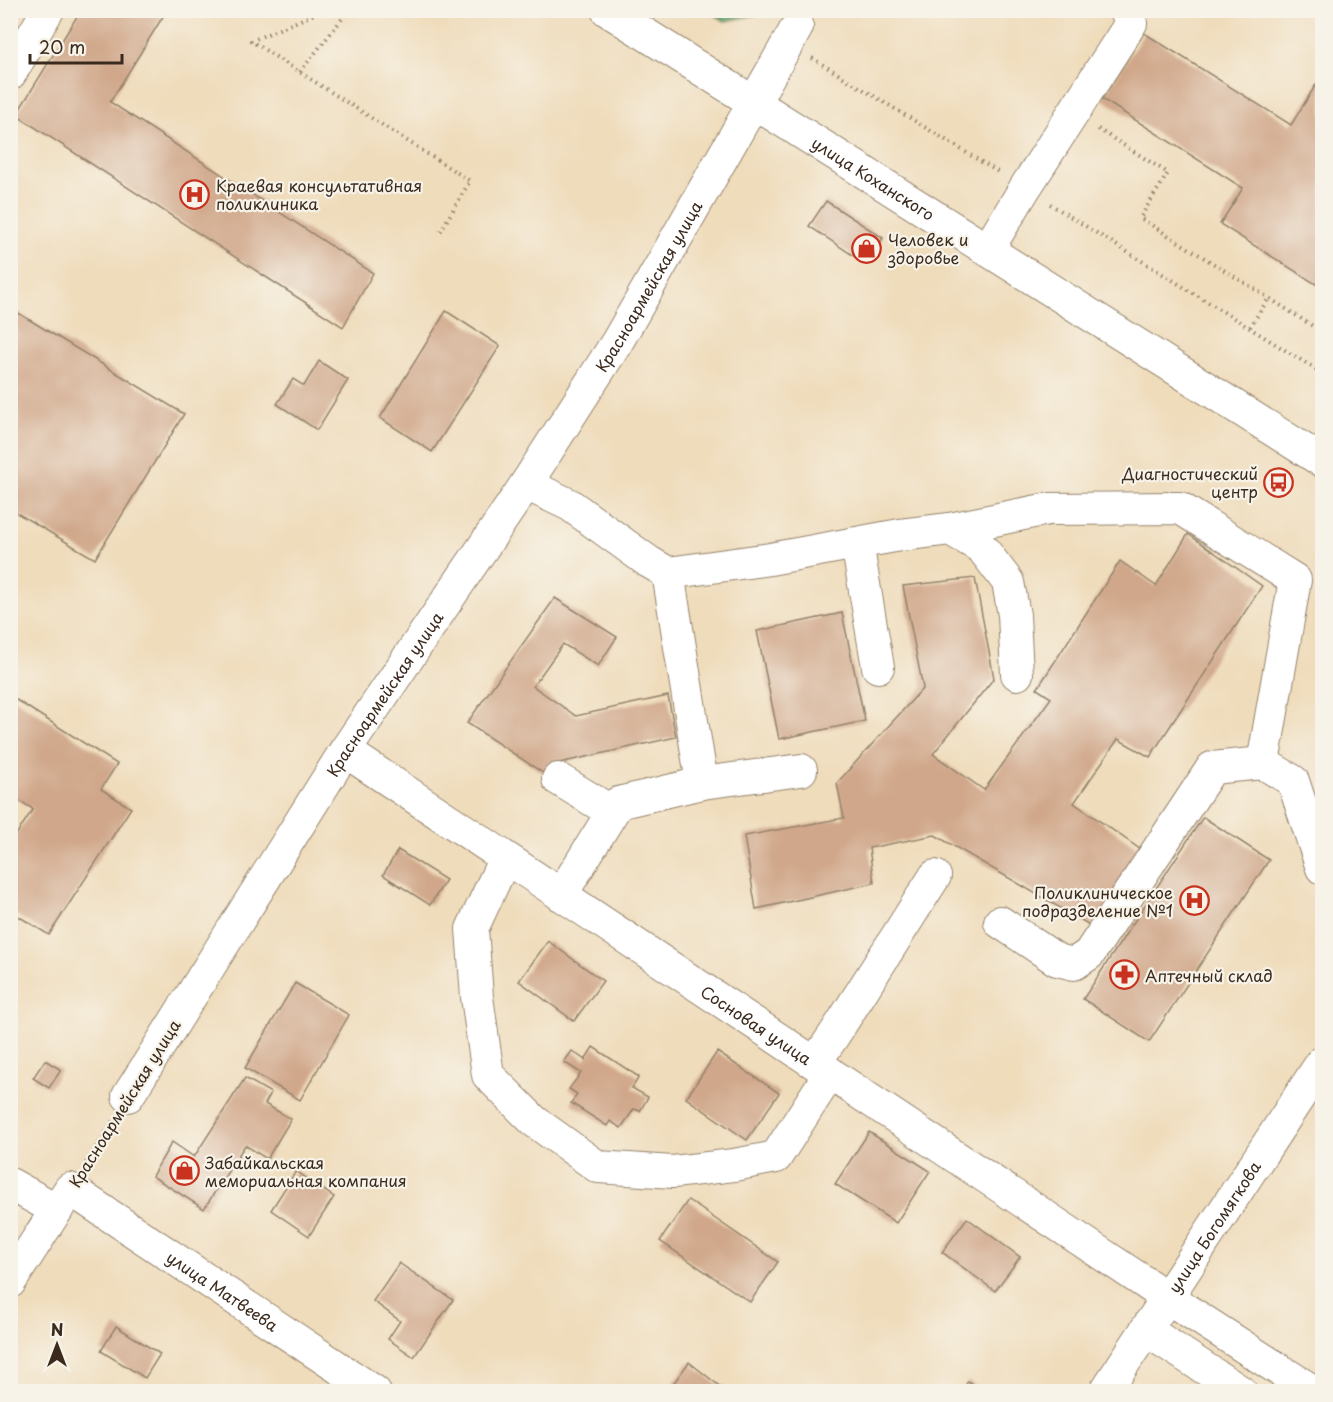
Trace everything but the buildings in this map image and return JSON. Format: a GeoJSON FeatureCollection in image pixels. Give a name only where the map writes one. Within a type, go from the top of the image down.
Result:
{"type":"FeatureCollection","features":[{"type":"Feature","properties":{"kind":"street"},"geometry":{"type":"LineString","coordinates":[[10,74],[48,10]]}},
{"type":"Feature","properties":{"kind":"street","name":"улица Коханского"},"geometry":{"type":"LineString","coordinates":[[607,10],[1323,461]]}},
{"type":"Feature","properties":{"kind":"street"},"geometry":{"type":"LineString","coordinates":[[988,249],[1131,22],[1126,10]]}},
{"type":"Feature","properties":{"kind":"street","name":"Красноармейская улица"},"geometry":{"type":"LineString","coordinates":[[128,1096],[345,751],[526,484],[617,342],[792,35]]}},
{"type":"Feature","properties":{"kind":"street"},"geometry":{"type":"LineString","coordinates":[[526,484],[570,505],[668,573],[770,559],[900,535],[950,529],[1048,509],[1180,508],[1295,580],[1263,763]]}},
{"type":"Feature","properties":{"kind":"street"},"geometry":{"type":"LineString","coordinates":[[950,529],[982,548],[1008,582],[1014,615],[1017,674]]}},
{"type":"Feature","properties":{"kind":"street"},"geometry":{"type":"LineString","coordinates":[[857,543],[878,667]]}},
{"type":"Feature","properties":{"kind":"street"},"geometry":{"type":"LineString","coordinates":[[668,573],[702,783]]}},
{"type":"Feature","properties":{"kind":"street","name":"Сосновая улица"},"geometry":{"type":"LineString","coordinates":[[345,751],[1168,1298],[1314,1392]]}},
{"type":"Feature","properties":{"kind":"street"},"geometry":{"type":"LineString","coordinates":[[1000,922],[1057,960],[1074,964],[1089,954],[1212,768],[1263,763],[1293,782],[1323,868]]}},
{"type":"Feature","properties":{"kind":"street"},"geometry":{"type":"LineString","coordinates":[[561,895],[618,803],[702,783],[801,770]]}},
{"type":"Feature","properties":{"kind":"street"},"geometry":{"type":"LineString","coordinates":[[558,779],[612,812]]}},
{"type":"Feature","properties":{"kind":"street"},"geometry":{"type":"LineString","coordinates":[[505,858],[472,929],[477,996],[488,1075],[534,1121],[598,1167],[673,1172],[734,1165],[776,1156],[822,1068],[836,1032],[935,876]]}},
{"type":"Feature","properties":{"kind":"street","name":"улица Богомягкова"},"geometry":{"type":"LineString","coordinates":[[1105,1392],[1323,1062]]}},
{"type":"Feature","properties":{"kind":"street","name":"улица Матвеева"},"geometry":{"type":"LineString","coordinates":[[10,1184],[63,1199],[375,1392]]}},
{"type":"Feature","properties":{"kind":"street"},"geometry":{"type":"LineString","coordinates":[[10,1282],[63,1199]]}},
{"type":"Feature","properties":{"kind":"street"},"geometry":{"type":"LineString","coordinates":[[1146,1330],[1241,1392]]}},
{"type":"Feature","properties":{"kind":"path"},"geometry":{"type":"LineString","coordinates":[[324,10],[251,41],[470,181],[440,231]]}},
{"type":"Feature","properties":{"kind":"path"},"geometry":{"type":"LineString","coordinates":[[300,72],[348,10]]}},
{"type":"Feature","properties":{"kind":"path"},"geometry":{"type":"LineString","coordinates":[[792,35],[1025,188],[1323,373]]}},
{"type":"Feature","properties":{"kind":"path"},"geometry":{"type":"LineString","coordinates":[[1073,114],[1168,173],[1140,218],[1323,332]]}},
{"type":"Feature","properties":{"kind":"path"},"geometry":{"type":"LineString","coordinates":[[1250,327],[1269,298]]}},
{"type":"Feature","properties":{"kind":"path","name":"Красноармейская улица"},"geometry":{"type":"LineString","coordinates":[[63,1199],[128,1096]]}},
{"type":"Feature","properties":{"kind":"green space"},"geometry":{"type":"Polygon","coordinates":[[[709,11],[777,11],[725,21],[709,11]]]}},
{"type":"Feature","properties":{"kind":"place","name":"Краевая консультативная поликлиника"},"geometry":{"type":"Point","coordinates":[195,194]}},
{"type":"Feature","properties":{"kind":"place","name":"Человек и здоровье"},"geometry":{"type":"Point","coordinates":[867,248]}},
{"type":"Feature","properties":{"kind":"place","name":"Диагностический центр"},"geometry":{"type":"Point","coordinates":[1279,482]}},
{"type":"Feature","properties":{"kind":"place","name":"Поликлиническое подразделение №1"},"geometry":{"type":"Point","coordinates":[1194,901]}},
{"type":"Feature","properties":{"kind":"place","name":"Аптечный склад"},"geometry":{"type":"Point","coordinates":[1124,975]}},
{"type":"Feature","properties":{"kind":"place","name":"Забайкальская мемориальная компания"},"geometry":{"type":"Point","coordinates":[184,1171]}}]}
